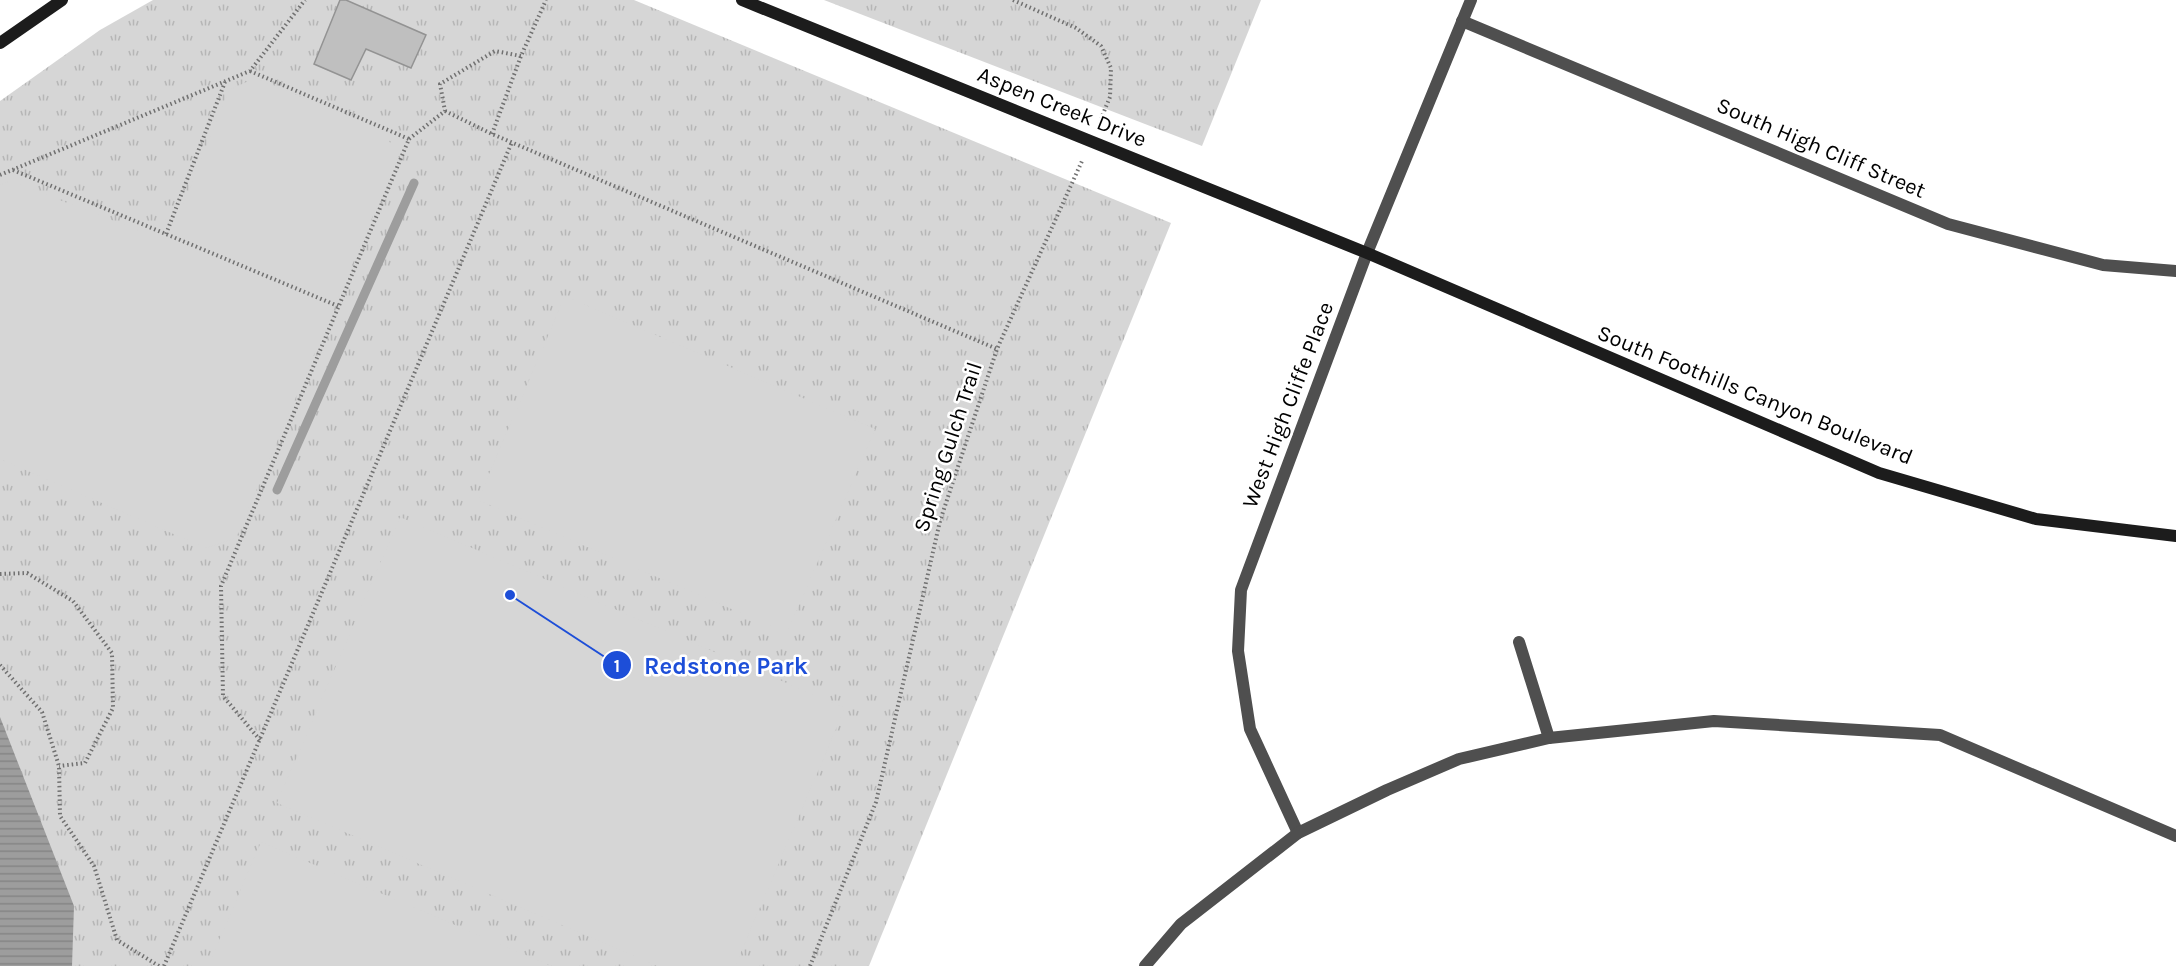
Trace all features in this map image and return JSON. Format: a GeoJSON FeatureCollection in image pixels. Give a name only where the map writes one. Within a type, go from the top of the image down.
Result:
{"type":"FeatureCollection","features":[{"type":"Feature","properties":{"kind":"street"},"geometry":{"type":"LineString","coordinates":[[0,43],[62,0]]}},
{"type":"Feature","properties":{"kind":"street","name":"Aspen Creek Drive"},"geometry":{"type":"LineString","coordinates":[[742,0],[1367,254]]}},
{"type":"Feature","properties":{"kind":"street","name":"West High Cliffe Place"},"geometry":{"type":"LineString","coordinates":[[1298,833],[1250,729],[1239,651],[1241,590],[1367,254],[1471,0]]}},
{"type":"Feature","properties":{"kind":"street","name":"South High Cliff Street"},"geometry":{"type":"LineString","coordinates":[[1462,21],[1948,224],[2103,265],[2176,271]]}},
{"type":"Feature","properties":{"kind":"street","name":"South Foothills Canyon Boulevard"},"geometry":{"type":"LineString","coordinates":[[1367,254],[1879,472],[2036,519],[2176,536]]}},
{"type":"Feature","properties":{"kind":"street"},"geometry":{"type":"LineString","coordinates":[[1519,642],[1549,738]]}},
{"type":"Feature","properties":{"kind":"street"},"geometry":{"type":"LineString","coordinates":[[1145,966],[1181,924],[1298,833],[1386,790],[1459,759],[1549,738],[1714,721],[1940,735],[2176,836]]}},
{"type":"Feature","properties":{"kind":"path"},"geometry":{"type":"LineString","coordinates":[[0,175],[250,71],[305,0]]}},
{"type":"Feature","properties":{"kind":"path"},"geometry":{"type":"LineString","coordinates":[[492,134],[521,56],[546,0]]}},
{"type":"Feature","properties":{"kind":"path","name":"Spring Gulch Trail"},"geometry":{"type":"LineString","coordinates":[[810,966],[876,802],[940,520],[997,349],[1110,97],[1111,68],[1101,46],[1076,28],[1013,0]]}},
{"type":"Feature","properties":{"kind":"path"},"geometry":{"type":"LineString","coordinates":[[445,111],[440,84],[495,51],[521,56]]}},
{"type":"Feature","properties":{"kind":"path"},"geometry":{"type":"LineString","coordinates":[[250,71],[409,139]]}},
{"type":"Feature","properties":{"kind":"path"},"geometry":{"type":"LineString","coordinates":[[166,234],[226,82]]}},
{"type":"Feature","properties":{"kind":"path"},"geometry":{"type":"LineString","coordinates":[[445,111],[492,134],[997,349]]}},
{"type":"Feature","properties":{"kind":"path"},"geometry":{"type":"LineString","coordinates":[[260,740],[223,696],[221,586],[409,139],[445,111]]}},
{"type":"Feature","properties":{"kind":"path"},"geometry":{"type":"LineString","coordinates":[[164,966],[512,142]]}},
{"type":"Feature","properties":{"kind":"path"},"geometry":{"type":"LineString","coordinates":[[12,170],[338,306]]}},
{"type":"Feature","properties":{"kind":"path"},"geometry":{"type":"LineString","coordinates":[[0,574],[27,573],[73,601],[112,652],[113,708],[85,763],[59,766]]}},
{"type":"Feature","properties":{"kind":"path"},"geometry":{"type":"LineString","coordinates":[[0,665],[42,712],[59,766],[60,816],[94,866],[117,940],[159,966]]}},
{"type":"Feature","properties":{"kind":"green space"},"geometry":{"type":"Polygon","coordinates":[[[153,0],[634,0],[1171,223],[869,966],[0,966],[0,101],[100,30],[153,0]]]}},
{"type":"Feature","properties":{"kind":"green space"},"geometry":{"type":"Polygon","coordinates":[[[824,0],[1261,0],[1202,146],[824,0]]]}},
{"type":"Feature","properties":{"kind":"green space"},"geometry":{"type":"Polygon","coordinates":[[[255,78],[383,130],[398,157],[236,538],[206,548],[0,459],[0,185],[10,181],[140,231],[180,213],[229,90],[255,78]]]}},
{"type":"Feature","properties":{"kind":"green space"},"geometry":{"type":"Polygon","coordinates":[[[565,296],[875,429],[787,633],[478,500],[565,296]]]}},
{"type":"Feature","properties":{"kind":"green space"},"geometry":{"type":"Polygon","coordinates":[[[400,517],[845,708],[735,966],[657,966],[277,803],[400,517]]]}},
{"type":"Feature","properties":{"kind":"green space"},"geometry":{"type":"Polygon","coordinates":[[[261,842],[551,966],[208,966],[261,842]]]}},
{"type":"Feature","properties":{"kind":"shaded area"},"geometry":{"type":"Polygon","coordinates":[[[0,717],[74,906],[72,966],[0,966],[0,717]]]}},
{"type":"Feature","properties":{"kind":"building"},"geometry":{"type":"Polygon","coordinates":[[[340,0],[346,0],[426,35],[411,68],[366,49],[351,80],[314,64],[340,0]]]}},
{"type":"Feature","properties":{"kind":"waterway"},"geometry":{"type":"LineString","coordinates":[[277,490],[414,183]]}},
{"type":"Feature","properties":{"kind":"place","name":"Redstone Park"},"geometry":{"type":"Point","coordinates":[510,595]}}]}
